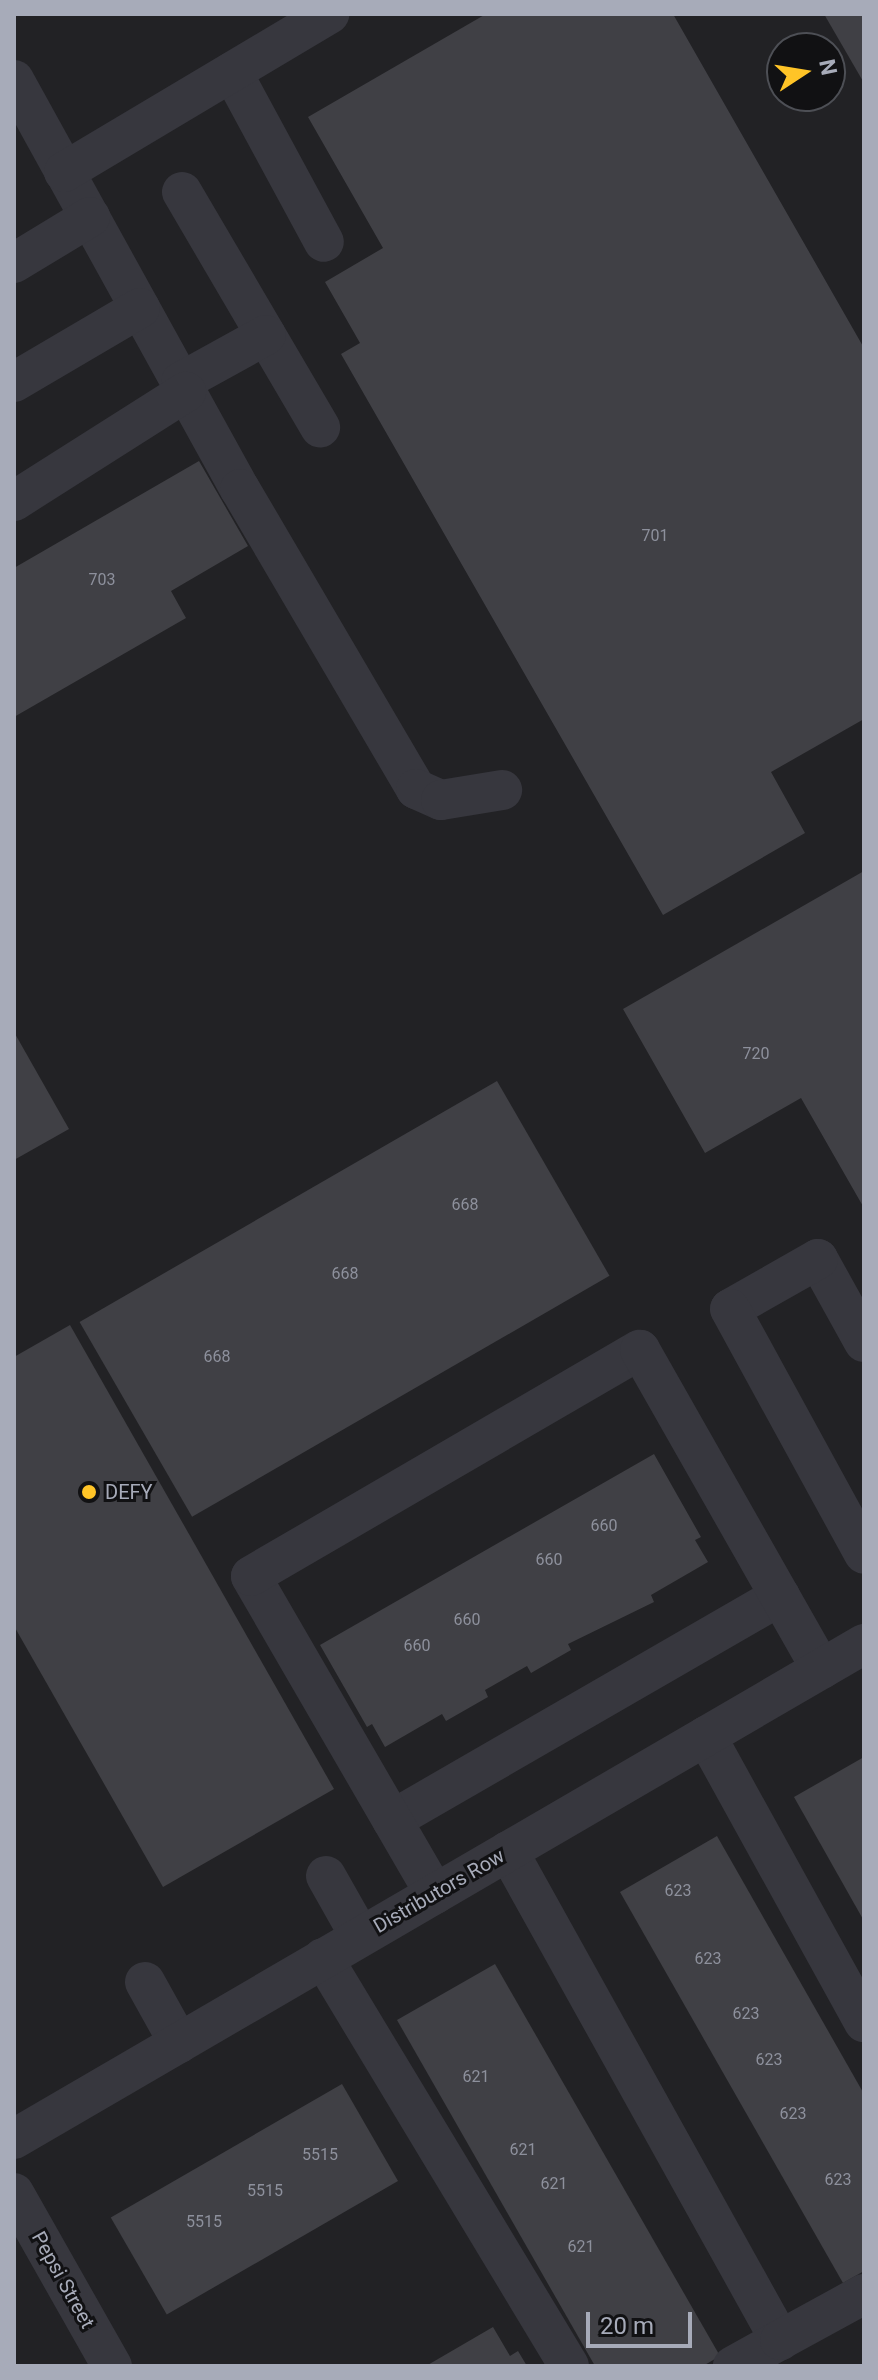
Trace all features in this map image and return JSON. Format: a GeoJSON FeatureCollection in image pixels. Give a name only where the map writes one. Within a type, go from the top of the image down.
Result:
{"type":"FeatureCollection","features":[{"type":"Feature","properties":{"kind":"street"},"geometry":{"type":"LineString","coordinates":[[64,172],[329,14]]}},
{"type":"Feature","properties":{"kind":"street"},"geometry":{"type":"LineString","coordinates":[[232,72],[324,242]]}},
{"type":"Feature","properties":{"kind":"street"},"geometry":{"type":"LineString","coordinates":[[14,80],[27,134],[64,172],[416,789],[441,800],[502,790]]}},
{"type":"Feature","properties":{"kind":"street"},"geometry":{"type":"LineString","coordinates":[[182,192],[320,427]]}},
{"type":"Feature","properties":{"kind":"street"},"geometry":{"type":"LineString","coordinates":[[14,263],[90,217]]}},
{"type":"Feature","properties":{"kind":"street"},"geometry":{"type":"LineString","coordinates":[[14,382],[140,308]]}},
{"type":"Feature","properties":{"kind":"street"},"geometry":{"type":"LineString","coordinates":[[14,501],[266,335]]}},
{"type":"Feature","properties":{"kind":"street"},"geometry":{"type":"LineString","coordinates":[[864,1342],[818,1259],[730,1309],[864,1554]]}},
{"type":"Feature","properties":{"kind":"street"},"geometry":{"type":"LineString","coordinates":[[435,1894],[251,1576],[640,1350],[821,1669]]}},
{"type":"Feature","properties":{"kind":"street"},"geometry":{"type":"LineString","coordinates":[[392,1820],[780,1596]]}},
{"type":"Feature","properties":{"kind":"street","name":"Distributors Row"},"geometry":{"type":"LineString","coordinates":[[14,2139],[864,1644]]}},
{"type":"Feature","properties":{"kind":"street"},"geometry":{"type":"LineString","coordinates":[[706,1736],[859,2000]]}},
{"type":"Feature","properties":{"kind":"street"},"geometry":{"type":"LineString","coordinates":[[508,1851],[780,2340]]}},
{"type":"Feature","properties":{"kind":"street"},"geometry":{"type":"LineString","coordinates":[[326,1876],[360,1936]]}},
{"type":"Feature","properties":{"kind":"street"},"geometry":{"type":"LineString","coordinates":[[323,1958],[569,2366]]}},
{"type":"Feature","properties":{"kind":"street"},"geometry":{"type":"LineString","coordinates":[[145,1982],[179,2043]]}},
{"type":"Feature","properties":{"kind":"street","name":"Pepsi Street"},"geometry":{"type":"LineString","coordinates":[[14,2193],[112,2366]]}},
{"type":"Feature","properties":{"kind":"street"},"geometry":{"type":"LineString","coordinates":[[733,2366],[864,2294]]}},
{"type":"Feature","properties":{"kind":"shaded area"},"geometry":{"type":"Polygon","coordinates":[[[14,14],[864,14],[864,2366],[14,2366],[14,14]]]}},
{"type":"Feature","properties":{"kind":"building"},"geometry":{"type":"Polygon","coordinates":[[[486,14],[673,14],[864,348],[864,719],[771,772],[805,833],[663,915],[341,354],[360,343],[325,282],[383,248],[308,117],[486,14]]]}},
{"type":"Feature","properties":{"kind":"building"},"geometry":{"type":"Polygon","coordinates":[[[824,14],[864,14],[864,83],[846,52],[846,32],[834,32],[824,14]]]}},
{"type":"Feature","properties":{"kind":"building"},"geometry":{"type":"Polygon","coordinates":[[[199,461],[248,546],[171,591],[186,618],[14,717],[14,568],[199,461]]]}},
{"type":"Feature","properties":{"kind":"building"},"geometry":{"type":"Polygon","coordinates":[[[864,871],[864,1208],[801,1098],[705,1153],[623,1009],[864,871]]]}},
{"type":"Feature","properties":{"kind":"building"},"geometry":{"type":"Polygon","coordinates":[[[14,1032],[69,1129],[14,1160],[14,1032]]]}},
{"type":"Feature","properties":{"kind":"building"},"geometry":{"type":"Polygon","coordinates":[[[497,1081],[610,1276],[192,1517],[80,1322],[497,1081]]]}},
{"type":"Feature","properties":{"kind":"building","name":"DEFY"},"geometry":{"type":"Polygon","coordinates":[[[70,1325],[334,1789],[163,1887],[14,1626],[14,1357],[70,1325]]]}},
{"type":"Feature","properties":{"kind":"building"},"geometry":{"type":"Polygon","coordinates":[[[654,1454],[701,1537],[695,1540],[708,1562],[651,1595],[654,1602],[568,1644],[571,1650],[531,1673],[527,1666],[485,1690],[488,1697],[446,1721],[442,1714],[385,1747],[372,1724],[367,1727],[320,1645],[654,1454]]]}},
{"type":"Feature","properties":{"kind":"building"},"geometry":{"type":"Polygon","coordinates":[[[864,1757],[864,1921],[794,1797],[864,1757]]]}},
{"type":"Feature","properties":{"kind":"building"},"geometry":{"type":"Polygon","coordinates":[[[717,1836],[864,2094],[864,2271],[843,2283],[620,1892],[717,1836]]]}},
{"type":"Feature","properties":{"kind":"building"},"geometry":{"type":"Polygon","coordinates":[[[495,1964],[720,2356],[703,2366],[595,2366],[397,2020],[495,1964]]]}},
{"type":"Feature","properties":{"kind":"building"},"geometry":{"type":"Polygon","coordinates":[[[342,2084],[398,2181],[167,2314],[111,2218],[342,2084]]]}},
{"type":"Feature","properties":{"kind":"building"},"geometry":{"type":"Polygon","coordinates":[[[493,2327],[510,2356],[518,2351],[527,2366],[426,2366],[493,2327]]]}},
{"type":"Feature","properties":{"kind":"place","name":"DEFY"},"geometry":{"type":"Point","coordinates":[89,1492]}}]}
